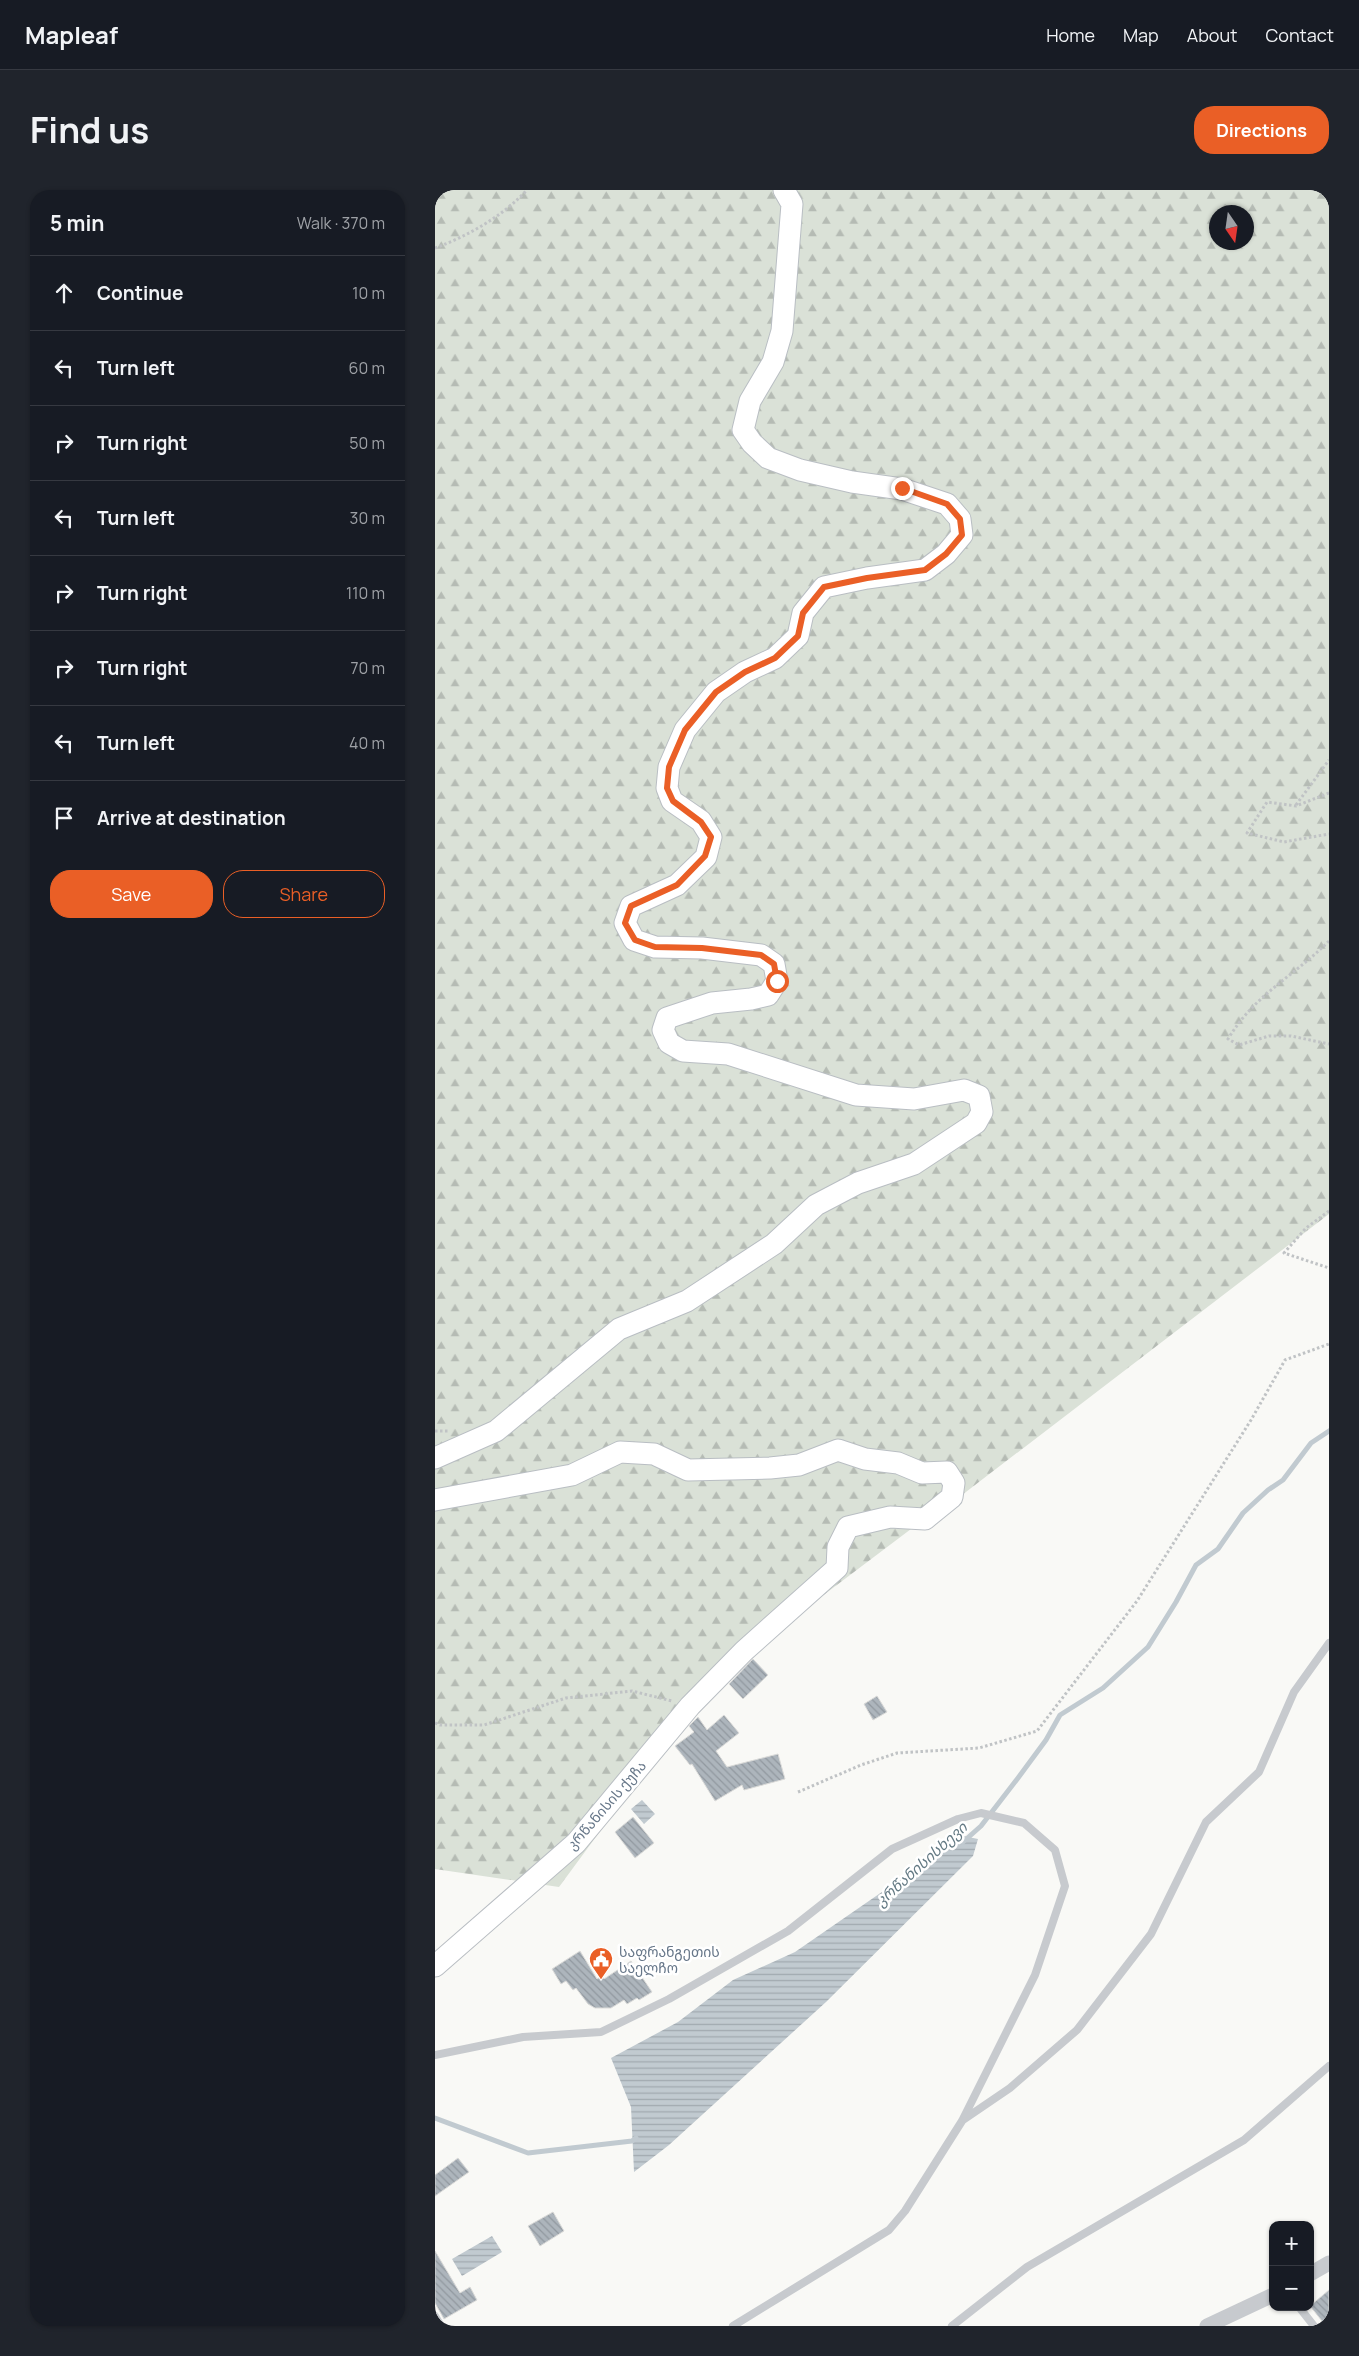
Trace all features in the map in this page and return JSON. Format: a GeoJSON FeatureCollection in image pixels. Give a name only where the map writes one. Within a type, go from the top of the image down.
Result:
{"type":"FeatureCollection","features":[{"type":"Feature","properties":{"kind":"street"},"geometry":{"type":"LineString","coordinates":[[435,1458],[496,1431],[619,1329],[687,1301],[774,1244],[816,1205],[858,1183],[914,1164],[976,1123],[982,1112],[979,1096],[964,1090],[914,1099],[856,1094],[728,1054],[683,1052],[669,1043],[663,1030],[667,1018],[712,1003],[751,999],[767,995],[777,981],[774,964],[761,955],[702,948],[655,947],[635,940],[625,923],[631,906],[677,885],[705,856],[711,837],[701,822],[673,801],[667,788],[669,767],[685,730],[716,692],[745,672],[775,658],[798,636],[803,613],[824,587],[867,578],[925,570],[946,554],[962,535],[960,519],[947,504],[902,488],[852,482],[800,470],[768,458],[752,443],[743,430],[750,401],[773,362],[783,331],[793,204],[784,190]]}},
{"type":"Feature","properties":{"kind":"street","name":"კრწანისის ქუჩა"},"geometry":{"type":"LineString","coordinates":[[435,1500],[572,1475],[620,1452],[654,1454],[688,1470],[770,1468],[799,1465],[838,1450],[865,1459],[898,1463],[922,1473],[947,1472],[954,1483],[952,1497],[925,1518],[890,1517],[848,1527],[838,1547],[837,1568],[744,1651],[690,1706],[576,1843],[435,1966]]}},
{"type":"Feature","properties":{"kind":"street"},"geometry":{"type":"LineString","coordinates":[[1314,2272],[1329,2263]]}},
{"type":"Feature","properties":{"kind":"street"},"geometry":{"type":"LineString","coordinates":[[1207,2326],[1269,2297]]}},
{"type":"Feature","properties":{"kind":"lane"},"geometry":{"type":"LineString","coordinates":[[962,2121],[1010,2088],[1077,2030],[1089,2015],[1151,1934],[1206,1822],[1259,1772],[1295,1692],[1329,1643]]}},
{"type":"Feature","properties":{"kind":"lane"},"geometry":{"type":"LineString","coordinates":[[435,2055],[523,2037],[601,2032],[669,2000],[788,1931],[891,1849],[958,1819],[981,1813],[1024,1823],[1055,1850],[1065,1886],[1035,1975],[962,2121],[905,2211],[889,2230],[733,2326]]}},
{"type":"Feature","properties":{"kind":"lane"},"geometry":{"type":"LineString","coordinates":[[952,2326],[1027,2267],[1244,2140],[1329,2066]]}},
{"type":"Feature","properties":{"kind":"lane"},"geometry":{"type":"LineString","coordinates":[[1302,2311],[1314,2326]]}},
{"type":"Feature","properties":{"kind":"lane"},"geometry":{"type":"LineString","coordinates":[[435,2316],[441,2326]]}},
{"type":"Feature","properties":{"kind":"path"},"geometry":{"type":"LineString","coordinates":[[435,248],[451,242],[489,221],[527,190]]}},
{"type":"Feature","properties":{"kind":"path"},"geometry":{"type":"LineString","coordinates":[[1296,806],[1329,760]]}},
{"type":"Feature","properties":{"kind":"path"},"geometry":{"type":"LineString","coordinates":[[1329,794],[1296,806],[1267,802],[1247,833],[1284,842],[1329,834]]}},
{"type":"Feature","properties":{"kind":"path"},"geometry":{"type":"LineString","coordinates":[[1329,940],[1312,958],[1260,998],[1239,1021],[1228,1039],[1239,1045],[1269,1036],[1291,1036],[1329,1044]]}},
{"type":"Feature","properties":{"kind":"path"},"geometry":{"type":"LineString","coordinates":[[1329,1211],[1306,1228],[1284,1253],[1329,1268]]}},
{"type":"Feature","properties":{"kind":"path"},"geometry":{"type":"LineString","coordinates":[[798,1792],[861,1765],[897,1753],[979,1748],[1037,1731],[1137,1601],[1251,1420],[1285,1360],[1329,1344]]}},
{"type":"Feature","properties":{"kind":"path"},"geometry":{"type":"LineString","coordinates":[[435,1431],[451,1432]]}},
{"type":"Feature","properties":{"kind":"path"},"geometry":{"type":"LineString","coordinates":[[435,1723],[440,1725],[484,1725],[566,1698],[632,1691],[690,1706]]}},
{"type":"Feature","properties":{"kind":"green space"},"geometry":{"type":"Polygon","coordinates":[[[435,190],[1329,190],[1329,1214],[962,1495],[948,1515],[935,1524],[911,1529],[760,1643],[677,1727],[559,1887],[435,1869],[435,190]]]}},
{"type":"Feature","properties":{"kind":"shaded area"},"geometry":{"type":"Polygon","coordinates":[[[642,1800],[655,1814],[644,1824],[631,1809],[642,1800]]]}},
{"type":"Feature","properties":{"kind":"shaded area"},"geometry":{"type":"Polygon","coordinates":[[[963,1836],[978,1839],[973,1856],[826,2002],[669,2145],[634,2172],[631,2107],[611,2058],[678,2022],[733,1980],[795,1952],[963,1836]]]}},
{"type":"Feature","properties":{"kind":"shaded area"},"geometry":{"type":"Polygon","coordinates":[[[492,2236],[502,2252],[462,2276],[452,2259],[492,2236]]]}},
{"type":"Feature","properties":{"kind":"building"},"geometry":{"type":"Polygon","coordinates":[[[753,1659],[768,1675],[743,1699],[729,1684],[753,1659]]]}},
{"type":"Feature","properties":{"kind":"building"},"geometry":{"type":"Polygon","coordinates":[[[877,1696],[887,1712],[873,1720],[864,1704],[877,1696]]]}},
{"type":"Feature","properties":{"kind":"building"},"geometry":{"type":"Polygon","coordinates":[[[724,1715],[739,1733],[716,1751],[727,1767],[778,1754],[785,1779],[744,1790],[742,1785],[715,1801],[692,1764],[690,1765],[675,1746],[694,1732],[689,1726],[698,1717],[707,1730],[724,1715]]]}},
{"type":"Feature","properties":{"kind":"building"},"geometry":{"type":"Polygon","coordinates":[[[633,1817],[654,1843],[635,1858],[615,1832],[633,1817]]]}},
{"type":"Feature","properties":{"kind":"building","name":"საფრანგეთის საელჩო"},"geometry":{"type":"Polygon","coordinates":[[[580,1951],[597,1979],[602,1976],[604,1979],[631,1961],[652,1992],[639,2000],[637,1998],[627,2004],[624,2000],[611,2008],[595,2008],[588,2004],[576,1988],[573,1990],[566,1981],[561,1984],[552,1969],[580,1951]]]}},
{"type":"Feature","properties":{"kind":"building"},"geometry":{"type":"Polygon","coordinates":[[[458,2158],[469,2172],[435,2196],[435,2175],[458,2158]]]}},
{"type":"Feature","properties":{"kind":"building"},"geometry":{"type":"Polygon","coordinates":[[[553,2212],[564,2231],[540,2246],[528,2226],[553,2212]]]}},
{"type":"Feature","properties":{"kind":"building"},"geometry":{"type":"Polygon","coordinates":[[[435,2251],[460,2293],[470,2287],[477,2300],[444,2319],[435,2303],[435,2251]]]}},
{"type":"Feature","properties":{"kind":"building"},"geometry":{"type":"Polygon","coordinates":[[[1329,2290],[1329,2326],[1326,2326],[1314,2311],[1314,2303],[1329,2290]]]}},
{"type":"Feature","properties":{"kind":"waterway","name":"კრწანისისხევი"},"geometry":{"type":"LineString","coordinates":[[963,1842],[981,1826],[1018,1778],[1046,1740],[1060,1715],[1103,1688],[1148,1647],[1196,1565],[1218,1549],[1243,1513],[1268,1490],[1283,1480],[1311,1443],[1329,1431]]}},
{"type":"Feature","properties":{"kind":"waterway","name":"კრწანისისხევი"},"geometry":{"type":"LineString","coordinates":[[435,2118],[528,2153],[632,2141],[636,2138]]}},
{"type":"Feature","properties":{"kind":"place","name":"საფრანგეთის საელჩო"},"geometry":{"type":"Point","coordinates":[601,1980]}},
{"type":"Feature","properties":{"kind":"route"},"geometry":{"type":"LineString","coordinates":[[777,981],[774,964],[761,955],[702,948],[655,947],[635,940],[625,923],[631,906],[677,885],[705,856],[711,837],[701,822],[673,801],[667,788],[669,767],[685,730],[716,692],[745,672],[775,658],[798,636],[803,613],[824,587],[867,578],[925,570],[946,554],[962,535],[960,519],[947,504],[902,488]]}}]}
